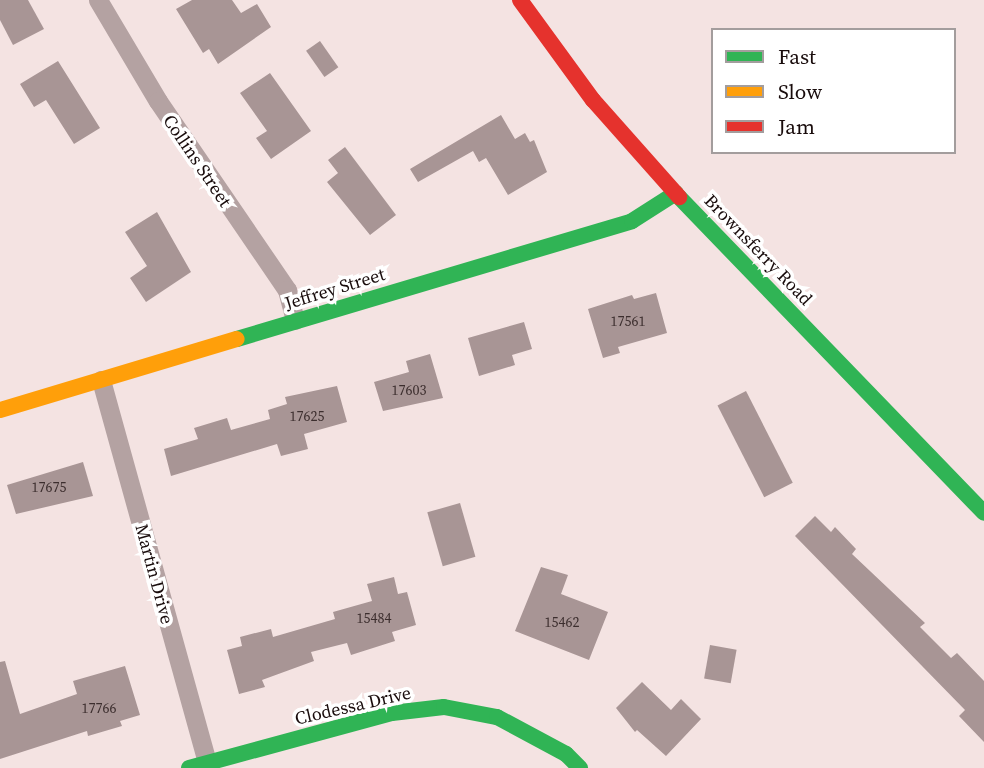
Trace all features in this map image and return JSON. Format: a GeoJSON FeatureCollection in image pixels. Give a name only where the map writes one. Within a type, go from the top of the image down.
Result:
{"type":"FeatureCollection","features":[{"type":"Feature","properties":{"kind":"street","name":"Collins Street"},"geometry":{"type":"LineString","coordinates":[[98,0],[158,102],[287,290],[295,320]]}},
{"type":"Feature","properties":{"kind":"street","name":"Brownsferry Road"},"geometry":{"type":"LineString","coordinates":[[520,0],[593,100],[676,193],[984,513]]}},
{"type":"Feature","properties":{"kind":"street","name":"Jeffrey Street"},"geometry":{"type":"LineString","coordinates":[[0,410],[632,221],[676,193]]}},
{"type":"Feature","properties":{"kind":"street","name":"Martin Drive"},"geometry":{"type":"LineString","coordinates":[[101,380],[201,766]]}},
{"type":"Feature","properties":{"kind":"street","name":"Clodessa Drive"},"geometry":{"type":"LineString","coordinates":[[201,766],[392,713],[444,707],[497,717],[566,754],[580,768]]}},
{"type":"Feature","properties":{"kind":"building"},"geometry":{"type":"Polygon","coordinates":[[[0,0],[28,0],[44,29],[13,45],[0,20],[0,0]]]}},
{"type":"Feature","properties":{"kind":"building"},"geometry":{"type":"Polygon","coordinates":[[[192,0],[232,0],[241,13],[257,4],[271,27],[218,64],[209,49],[203,53],[176,9],[192,0]]]}},
{"type":"Feature","properties":{"kind":"building"},"geometry":{"type":"Polygon","coordinates":[[[320,41],[338,67],[324,77],[306,51],[320,41]]]}},
{"type":"Feature","properties":{"kind":"building"},"geometry":{"type":"Polygon","coordinates":[[[58,61],[100,128],[74,144],[46,100],[34,107],[20,84],[58,61]]]}},
{"type":"Feature","properties":{"kind":"building"},"geometry":{"type":"Polygon","coordinates":[[[270,73],[311,131],[271,159],[256,138],[267,131],[240,93],[270,73]]]}},
{"type":"Feature","properties":{"kind":"building"},"geometry":{"type":"Polygon","coordinates":[[[501,115],[515,139],[525,133],[530,142],[534,140],[547,172],[508,195],[486,158],[479,162],[473,151],[418,182],[410,169],[501,115]]]}},
{"type":"Feature","properties":{"kind":"building"},"geometry":{"type":"Polygon","coordinates":[[[345,147],[396,215],[370,235],[327,182],[338,173],[328,160],[345,147]]]}},
{"type":"Feature","properties":{"kind":"building"},"geometry":{"type":"Polygon","coordinates":[[[157,212],[191,272],[146,302],[130,278],[147,266],[125,232],[157,212]]]}},
{"type":"Feature","properties":{"kind":"building"},"geometry":{"type":"Polygon","coordinates":[[[656,293],[667,333],[618,347],[620,353],[603,358],[588,309],[632,295],[634,299],[656,293]]]}},
{"type":"Feature","properties":{"kind":"building"},"geometry":{"type":"Polygon","coordinates":[[[524,322],[532,349],[512,355],[515,365],[479,376],[468,338],[524,322]]]}},
{"type":"Feature","properties":{"kind":"building"},"geometry":{"type":"Polygon","coordinates":[[[430,354],[443,398],[383,411],[374,382],[409,372],[406,361],[430,354]]]}},
{"type":"Feature","properties":{"kind":"building"},"geometry":{"type":"Polygon","coordinates":[[[337,386],[347,422],[304,434],[308,449],[281,456],[277,444],[171,476],[164,449],[198,439],[194,428],[227,418],[231,430],[270,419],[268,410],[287,404],[285,397],[337,386]]]}},
{"type":"Feature","properties":{"kind":"building"},"geometry":{"type":"Polygon","coordinates":[[[746,391],[793,483],[764,497],[717,406],[746,391]]]}},
{"type":"Feature","properties":{"kind":"building"},"geometry":{"type":"Polygon","coordinates":[[[83,462],[93,496],[16,514],[7,485],[83,462]]]}},
{"type":"Feature","properties":{"kind":"building"},"geometry":{"type":"Polygon","coordinates":[[[460,503],[475,557],[443,566],[427,512],[460,503]]]}},
{"type":"Feature","properties":{"kind":"building"},"geometry":{"type":"Polygon","coordinates":[[[815,516],[831,532],[835,527],[856,549],[852,554],[925,623],[920,627],[951,658],[957,653],[984,681],[984,742],[959,716],[965,710],[795,536],[815,516]]]}},
{"type":"Feature","properties":{"kind":"building"},"geometry":{"type":"Polygon","coordinates":[[[541,567],[568,575],[561,594],[608,612],[589,660],[515,631],[541,567]]]}},
{"type":"Feature","properties":{"kind":"building"},"geometry":{"type":"Polygon","coordinates":[[[394,577],[398,594],[407,592],[416,625],[392,632],[395,641],[351,655],[347,643],[311,652],[314,661],[262,680],[265,687],[239,694],[227,650],[242,646],[240,637],[271,629],[273,637],[335,619],[333,612],[372,601],[367,584],[394,577]]]}},
{"type":"Feature","properties":{"kind":"building"},"geometry":{"type":"Polygon","coordinates":[[[710,645],[737,650],[731,683],[704,678],[710,645]]]}},
{"type":"Feature","properties":{"kind":"building"},"geometry":{"type":"Polygon","coordinates":[[[5,661],[20,714],[77,694],[73,681],[125,666],[140,715],[120,721],[122,726],[88,736],[87,731],[0,759],[0,662],[5,661]]]}},
{"type":"Feature","properties":{"kind":"building"},"geometry":{"type":"Polygon","coordinates":[[[642,682],[671,710],[681,699],[701,719],[666,756],[637,730],[635,732],[616,708],[642,682]]]}},
{"type":"Feature","properties":{"kind":"traffic: fast"},"geometry":{"type":"LineString","coordinates":[[237,339],[632,221],[676,193]]}},
{"type":"Feature","properties":{"kind":"traffic: fast"},"geometry":{"type":"LineString","coordinates":[[679,197],[984,513]]}},
{"type":"Feature","properties":{"kind":"traffic: fast"},"geometry":{"type":"LineString","coordinates":[[189,768],[392,713],[444,707],[497,717],[566,754],[580,768]]}},
{"type":"Feature","properties":{"kind":"traffic: slow"},"geometry":{"type":"LineString","coordinates":[[0,410],[237,339]]}},
{"type":"Feature","properties":{"kind":"traffic: jam"},"geometry":{"type":"LineString","coordinates":[[520,0],[593,100],[679,197]]}}]}
